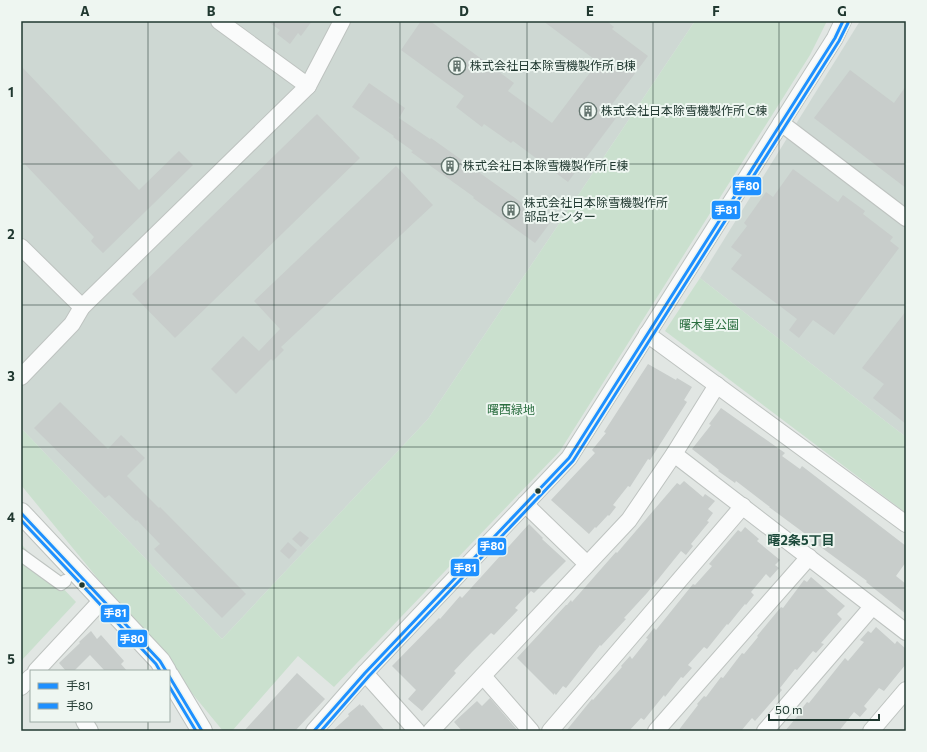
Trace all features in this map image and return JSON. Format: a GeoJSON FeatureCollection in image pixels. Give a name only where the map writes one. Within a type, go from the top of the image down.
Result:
{"type":"FeatureCollection","features":[{"type":"Feature","properties":{"kind":"street"},"geometry":{"type":"LineString","coordinates":[[219,21],[308,86]]}},
{"type":"Feature","properties":{"kind":"street"},"geometry":{"type":"LineString","coordinates":[[21,378],[72,324],[82,307],[308,86],[342,21]]}},
{"type":"Feature","properties":{"kind":"street"},"geometry":{"type":"LineString","coordinates":[[314,731],[365,673],[569,458],[835,38],[844,21]]}},
{"type":"Feature","properties":{"kind":"street"},"geometry":{"type":"LineString","coordinates":[[781,123],[906,218]]}},
{"type":"Feature","properties":{"kind":"street"},"geometry":{"type":"LineString","coordinates":[[21,247],[82,307]]}},
{"type":"Feature","properties":{"kind":"street"},"geometry":{"type":"LineString","coordinates":[[647,334],[906,524]]}},
{"type":"Feature","properties":{"kind":"street"},"geometry":{"type":"LineString","coordinates":[[431,731],[629,520],[674,454],[717,385]]}},
{"type":"Feature","properties":{"kind":"street"},"geometry":{"type":"LineString","coordinates":[[674,454],[906,632]]}},
{"type":"Feature","properties":{"kind":"street"},"geometry":{"type":"LineString","coordinates":[[525,504],[588,564]]}},
{"type":"Feature","properties":{"kind":"street"},"geometry":{"type":"LineString","coordinates":[[550,731],[743,506]]}},
{"type":"Feature","properties":{"kind":"street"},"geometry":{"type":"LineString","coordinates":[[21,513],[160,661],[165,670]]}},
{"type":"Feature","properties":{"kind":"street"},"geometry":{"type":"LineString","coordinates":[[21,555],[61,584],[65,581]]}},
{"type":"Feature","properties":{"kind":"street"},"geometry":{"type":"LineString","coordinates":[[656,731],[809,557]]}},
{"type":"Feature","properties":{"kind":"street"},"geometry":{"type":"LineString","coordinates":[[38,670],[102,600]]}},
{"type":"Feature","properties":{"kind":"street"},"geometry":{"type":"LineString","coordinates":[[765,731],[872,607]]}},
{"type":"Feature","properties":{"kind":"street"},"geometry":{"type":"LineString","coordinates":[[365,673],[417,731]]}},
{"type":"Feature","properties":{"kind":"street"},"geometry":{"type":"LineString","coordinates":[[483,676],[531,731]]}},
{"type":"Feature","properties":{"kind":"street"},"geometry":{"type":"LineString","coordinates":[[21,687],[30,678]]}},
{"type":"Feature","properties":{"kind":"street"},"geometry":{"type":"LineString","coordinates":[[170,678],[202,731]]}},
{"type":"Feature","properties":{"kind":"street"},"geometry":{"type":"LineString","coordinates":[[871,731],[906,690]]}},
{"type":"Feature","properties":{"kind":"shaded area"},"geometry":{"type":"Polygon","coordinates":[[[21,21],[695,21],[428,419],[222,639],[21,428],[21,21]]]}},
{"type":"Feature","properties":{"kind":"shaded area"},"geometry":{"type":"Polygon","coordinates":[[[860,21],[906,21],[906,437],[700,278],[860,21]]]}},
{"type":"Feature","properties":{"kind":"green space","name":"曙西緑地"},"geometry":{"type":"Polygon","coordinates":[[[695,21],[827,21],[810,55],[560,451],[334,687],[298,656],[232,731],[223,731],[21,485],[21,428],[222,639],[428,419],[695,21]]]}},
{"type":"Feature","properties":{"kind":"green space","name":"曙木星公園"},"geometry":{"type":"Polygon","coordinates":[[[700,278],[906,437],[906,513],[665,331],[700,278]]]}},
{"type":"Feature","properties":{"kind":"green space"},"geometry":{"type":"Polygon","coordinates":[[[21,544],[76,602],[21,661],[21,544]]]}},
{"type":"Feature","properties":{"kind":"building"},"geometry":{"type":"Polygon","coordinates":[[[267,21],[312,21],[301,36],[298,33],[290,44],[277,34],[280,30],[267,21]]]}},
{"type":"Feature","properties":{"kind":"building"},"geometry":{"type":"Polygon","coordinates":[[[421,21],[430,21],[514,83],[508,91],[552,123],[598,62],[543,21],[607,21],[614,27],[612,29],[648,56],[610,107],[619,114],[568,182],[513,141],[511,143],[484,124],[482,127],[456,107],[464,96],[401,50],[421,21]]]}},
{"type":"Feature","properties":{"kind":"building"},"geometry":{"type":"Polygon","coordinates":[[[21,66],[139,190],[179,151],[193,165],[103,253],[91,241],[94,237],[21,160],[21,66]]]}},
{"type":"Feature","properties":{"kind":"building"},"geometry":{"type":"Polygon","coordinates":[[[850,70],[894,103],[906,86],[906,188],[814,118],[850,70]]]}},
{"type":"Feature","properties":{"kind":"building"},"geometry":{"type":"Polygon","coordinates":[[[369,83],[405,108],[399,118],[430,139],[431,138],[550,223],[535,243],[411,152],[413,151],[393,137],[394,136],[352,107],[369,83]]]}},
{"type":"Feature","properties":{"kind":"building"},"geometry":{"type":"Polygon","coordinates":[[[317,114],[360,158],[175,338],[132,294],[317,114]]]}},
{"type":"Feature","properties":{"kind":"building"},"geometry":{"type":"Polygon","coordinates":[[[396,166],[433,205],[281,347],[284,350],[273,361],[271,359],[236,394],[211,369],[243,336],[259,351],[280,329],[254,301],[396,166]]]}},
{"type":"Feature","properties":{"kind":"building"},"geometry":{"type":"Polygon","coordinates":[[[793,169],[838,202],[843,195],[865,211],[863,214],[893,237],[890,241],[899,248],[834,335],[813,320],[799,338],[789,330],[797,319],[731,269],[742,255],[731,247],[747,226],[744,223],[766,192],[773,197],[793,169]]]}},
{"type":"Feature","properties":{"kind":"building"},"geometry":{"type":"Polygon","coordinates":[[[906,311],[906,424],[873,398],[884,384],[862,368],[906,311]]]}},
{"type":"Feature","properties":{"kind":"building"},"geometry":{"type":"Polygon","coordinates":[[[648,364],[676,380],[677,378],[692,387],[684,400],[687,402],[650,460],[648,459],[630,487],[628,486],[613,505],[616,507],[609,516],[608,515],[589,534],[551,500],[595,453],[592,450],[606,433],[604,432],[648,364]]]}},
{"type":"Feature","properties":{"kind":"building"},"geometry":{"type":"Polygon","coordinates":[[[60,402],[108,449],[121,435],[145,458],[127,476],[159,508],[160,507],[246,594],[222,618],[154,549],[160,544],[137,520],[136,521],[109,495],[105,498],[34,428],[60,402]]]}},
{"type":"Feature","properties":{"kind":"building"},"geometry":{"type":"Polygon","coordinates":[[[721,408],[785,453],[782,456],[800,469],[802,466],[906,546],[906,562],[896,576],[906,584],[906,614],[866,582],[867,581],[736,481],[735,483],[718,471],[719,470],[692,449],[711,425],[709,424],[721,408]]]}},
{"type":"Feature","properties":{"kind":"building"},"geometry":{"type":"Polygon","coordinates":[[[684,481],[703,497],[705,494],[715,501],[708,509],[713,513],[707,521],[709,522],[691,544],[693,546],[686,555],[681,551],[647,593],[624,618],[626,619],[601,646],[600,645],[566,688],[563,686],[556,695],[554,693],[554,695],[517,658],[571,600],[572,602],[616,552],[617,553],[677,483],[680,485],[684,481]]]}},
{"type":"Feature","properties":{"kind":"building"},"geometry":{"type":"Polygon","coordinates":[[[529,524],[543,538],[542,539],[566,561],[534,593],[531,591],[515,608],[518,610],[494,635],[491,633],[472,652],[454,671],[456,673],[422,711],[408,699],[416,690],[392,666],[439,618],[440,619],[460,596],[462,598],[529,524]]]}},
{"type":"Feature","properties":{"kind":"building"},"geometry":{"type":"Polygon","coordinates":[[[745,527],[759,539],[757,541],[780,560],[775,565],[779,568],[770,578],[766,574],[751,592],[754,595],[746,605],[745,604],[728,625],[727,624],[707,649],[704,647],[688,665],[692,668],[683,678],[681,677],[665,697],[664,695],[644,720],[641,718],[629,731],[566,731],[630,656],[632,659],[648,639],[646,638],[654,628],[656,630],[693,584],[695,585],[712,566],[709,564],[738,530],[741,532],[745,527]]]}},
{"type":"Feature","properties":{"kind":"building"},"geometry":{"type":"Polygon","coordinates":[[[300,531],[309,538],[301,547],[292,539],[300,531]]]}},
{"type":"Feature","properties":{"kind":"building"},"geometry":{"type":"Polygon","coordinates":[[[288,542],[297,550],[289,559],[280,551],[288,542]]]}},
{"type":"Feature","properties":{"kind":"building"},"geometry":{"type":"Polygon","coordinates":[[[811,577],[845,606],[837,614],[842,619],[821,643],[824,644],[816,653],[813,651],[797,670],[795,669],[780,688],[782,690],[755,721],[752,718],[741,731],[678,731],[698,705],[697,704],[704,696],[706,697],[721,677],[723,678],[742,653],[744,654],[781,607],[783,608],[804,580],[807,582],[811,577]]]}},
{"type":"Feature","properties":{"kind":"building"},"geometry":{"type":"Polygon","coordinates":[[[876,627],[895,644],[897,641],[906,649],[906,664],[884,691],[879,688],[864,706],[867,709],[860,717],[854,712],[839,731],[785,731],[801,712],[800,711],[807,702],[809,703],[845,658],[848,661],[864,642],[860,640],[868,631],[871,633],[876,627]]]}},
{"type":"Feature","properties":{"kind":"building"},"geometry":{"type":"Polygon","coordinates":[[[91,631],[97,639],[101,635],[124,661],[121,664],[126,670],[104,670],[90,655],[75,670],[65,670],[59,663],[80,643],[79,642],[91,631]]]}},
{"type":"Feature","properties":{"kind":"building"},"geometry":{"type":"Polygon","coordinates":[[[297,673],[325,699],[295,731],[244,731],[297,673]]]}},
{"type":"Feature","properties":{"kind":"building"},"geometry":{"type":"Polygon","coordinates":[[[490,698],[518,731],[462,731],[454,722],[477,701],[482,706],[490,698]]]}},
{"type":"Feature","properties":{"kind":"building"},"geometry":{"type":"Polygon","coordinates":[[[360,704],[361,706],[363,705],[385,731],[332,731],[349,716],[348,714],[360,704]]]}},
{"type":"Feature","properties":{"kind":"transit line","name":"手81"},"geometry":{"type":"LineString","coordinates":[[314,731],[365,673],[569,458],[835,38],[843,21]]}},
{"type":"Feature","properties":{"kind":"transit line","name":"手80"},"geometry":{"type":"LineString","coordinates":[[321,731],[369,676],[573,461],[839,41],[848,23]]}},
{"type":"Feature","properties":{"kind":"transit line","name":"手81"},"geometry":{"type":"LineString","coordinates":[[21,513],[160,661],[165,670]]}},
{"type":"Feature","properties":{"kind":"transit line","name":"手80"},"geometry":{"type":"LineString","coordinates":[[21,520],[156,664],[159,670]]}},
{"type":"Feature","properties":{"kind":"transit line","name":"手81"},"geometry":{"type":"LineString","coordinates":[[170,678],[202,731]]}},
{"type":"Feature","properties":{"kind":"transit line","name":"手80"},"geometry":{"type":"LineString","coordinates":[[170,688],[196,731]]}},
{"type":"Feature","properties":{"kind":"place","name":"株式会社日本除雪機製作所 B棟"},"geometry":{"type":"Point","coordinates":[457,66]}},
{"type":"Feature","properties":{"kind":"place","name":"株式会社日本除雪機製作所 C棟"},"geometry":{"type":"Point","coordinates":[588,111]}},
{"type":"Feature","properties":{"kind":"place","name":"株式会社日本除雪機製作所 E棟"},"geometry":{"type":"Point","coordinates":[450,166]}},
{"type":"Feature","properties":{"kind":"place","name":"株式会社日本除雪機製作所 部品センター"},"geometry":{"type":"Point","coordinates":[511,210]}},
{"type":"Feature","properties":{"kind":"district","name":"曙2条5丁目"},"geometry":{"type":"Point","coordinates":[801,540]}}]}
